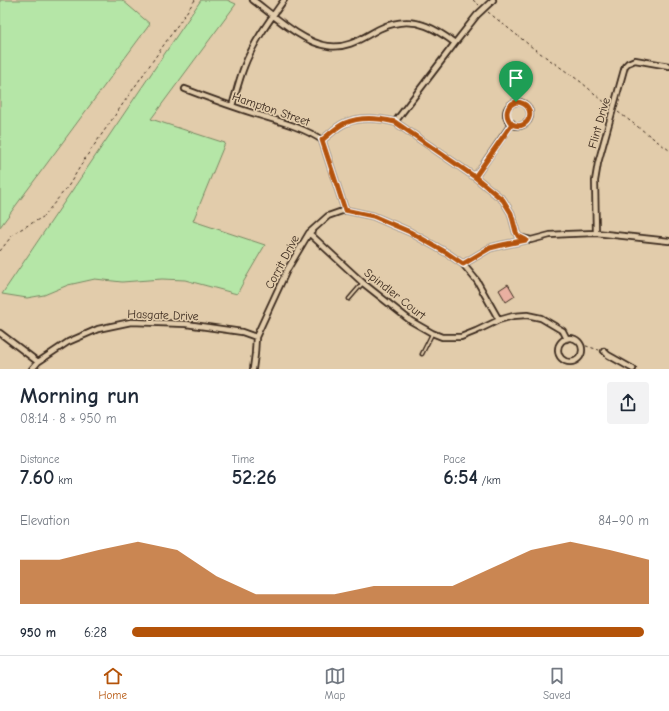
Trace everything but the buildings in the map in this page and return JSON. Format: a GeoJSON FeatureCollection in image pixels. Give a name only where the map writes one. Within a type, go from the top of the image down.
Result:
{"type":"FeatureCollection","features":[{"type":"Feature","properties":{"kind":"street"},"geometry":{"type":"LineString","coordinates":[[253,0],[286,25],[308,39],[327,46],[342,46],[350,44],[381,28],[409,22],[424,25],[455,43]]}},
{"type":"Feature","properties":{"kind":"street"},"geometry":{"type":"LineString","coordinates":[[232,106],[244,67],[254,45],[284,0]]}},
{"type":"Feature","properties":{"kind":"street"},"geometry":{"type":"LineString","coordinates":[[395,122],[455,43],[492,0]]}},
{"type":"Feature","properties":{"kind":"street","name":"Flint Drive"},"geometry":{"type":"LineString","coordinates":[[596,233],[595,181],[598,163],[626,66],[632,61],[638,60],[669,66]]}},
{"type":"Feature","properties":{"kind":"street","name":"Hampton Street"},"geometry":{"type":"LineString","coordinates":[[185,89],[210,99],[286,124],[307,132],[322,140]]}},
{"type":"Feature","properties":{"kind":"street"},"geometry":{"type":"LineString","coordinates":[[516,102],[524,104],[529,109],[530,117],[526,123],[519,126],[512,124],[506,113],[510,106],[516,102]]}},
{"type":"Feature","properties":{"kind":"street"},"geometry":{"type":"LineString","coordinates":[[499,320],[477,281],[463,264],[410,232],[373,216],[345,210],[322,140],[333,130],[345,123],[357,119],[371,118],[395,122],[475,177],[503,200],[511,213],[518,236],[526,240]]}},
{"type":"Feature","properties":{"kind":"street"},"geometry":{"type":"LineString","coordinates":[[475,177],[512,124]]}},
{"type":"Feature","properties":{"kind":"street","name":"Corrit Drive"},"geometry":{"type":"LineString","coordinates":[[252,369],[256,337],[287,270],[309,232],[328,216],[345,210]]}},
{"type":"Feature","properties":{"kind":"street","name":"Spindler Court"},"geometry":{"type":"LineString","coordinates":[[309,232],[363,283],[411,321],[432,333],[442,337],[461,337],[476,332],[499,320],[513,316],[527,316],[541,318],[563,331],[567,339],[574,339],[580,344]]}},
{"type":"Feature","properties":{"kind":"street"},"geometry":{"type":"LineString","coordinates":[[463,264],[490,248],[550,235],[596,233],[669,241]]}},
{"type":"Feature","properties":{"kind":"street","name":"Hasgate Drive"},"geometry":{"type":"LineString","coordinates":[[32,369],[38,362],[68,342],[98,329],[131,322],[186,324],[235,331],[256,337]]}},
{"type":"Feature","properties":{"kind":"street"},"geometry":{"type":"LineString","coordinates":[[0,333],[38,362]]}},
{"type":"Feature","properties":{"kind":"street"},"geometry":{"type":"LineString","coordinates":[[567,339],[560,344],[558,351],[561,358],[568,362],[576,361],[581,355],[582,348],[580,344]]}},
{"type":"Feature","properties":{"kind":"street"},"geometry":{"type":"LineString","coordinates":[[604,351],[608,355],[632,369]]}},
{"type":"Feature","properties":{"kind":"lane"},"geometry":{"type":"LineString","coordinates":[[349,299],[363,283]]}},
{"type":"Feature","properties":{"kind":"lane"},"geometry":{"type":"LineString","coordinates":[[422,354],[432,333]]}},
{"type":"Feature","properties":{"kind":"path"},"geometry":{"type":"LineString","coordinates":[[0,251],[14,233],[43,217],[70,185],[86,157],[195,0]]}},
{"type":"Feature","properties":{"kind":"path"},"geometry":{"type":"LineString","coordinates":[[473,0],[533,48],[581,82],[613,109],[669,150]]}},
{"type":"Feature","properties":{"kind":"path"},"geometry":{"type":"LineString","coordinates":[[580,344],[604,351]]}},
{"type":"Feature","properties":{"kind":"green space"},"geometry":{"type":"Polygon","coordinates":[[[0,0],[122,0],[150,24],[0,227],[0,0]]]}},
{"type":"Feature","properties":{"kind":"green space"},"geometry":{"type":"Polygon","coordinates":[[[201,0],[227,0],[236,4],[151,119],[225,143],[193,221],[265,245],[237,294],[185,280],[162,279],[122,282],[95,279],[68,285],[44,295],[27,298],[2,294],[201,0]]]}},
{"type":"Feature","properties":{"kind":"route"},"geometry":{"type":"LineString","coordinates":[[516,102],[507,109],[506,113],[512,124],[475,177],[395,122],[371,118],[357,119],[345,123],[333,130],[322,140],[345,210],[373,216],[410,232],[463,264],[490,248],[526,240],[518,236],[511,213],[503,200],[475,177],[493,150],[512,124],[519,126],[522,125],[526,123],[530,117],[527,106],[521,102],[516,102]]}}]}
